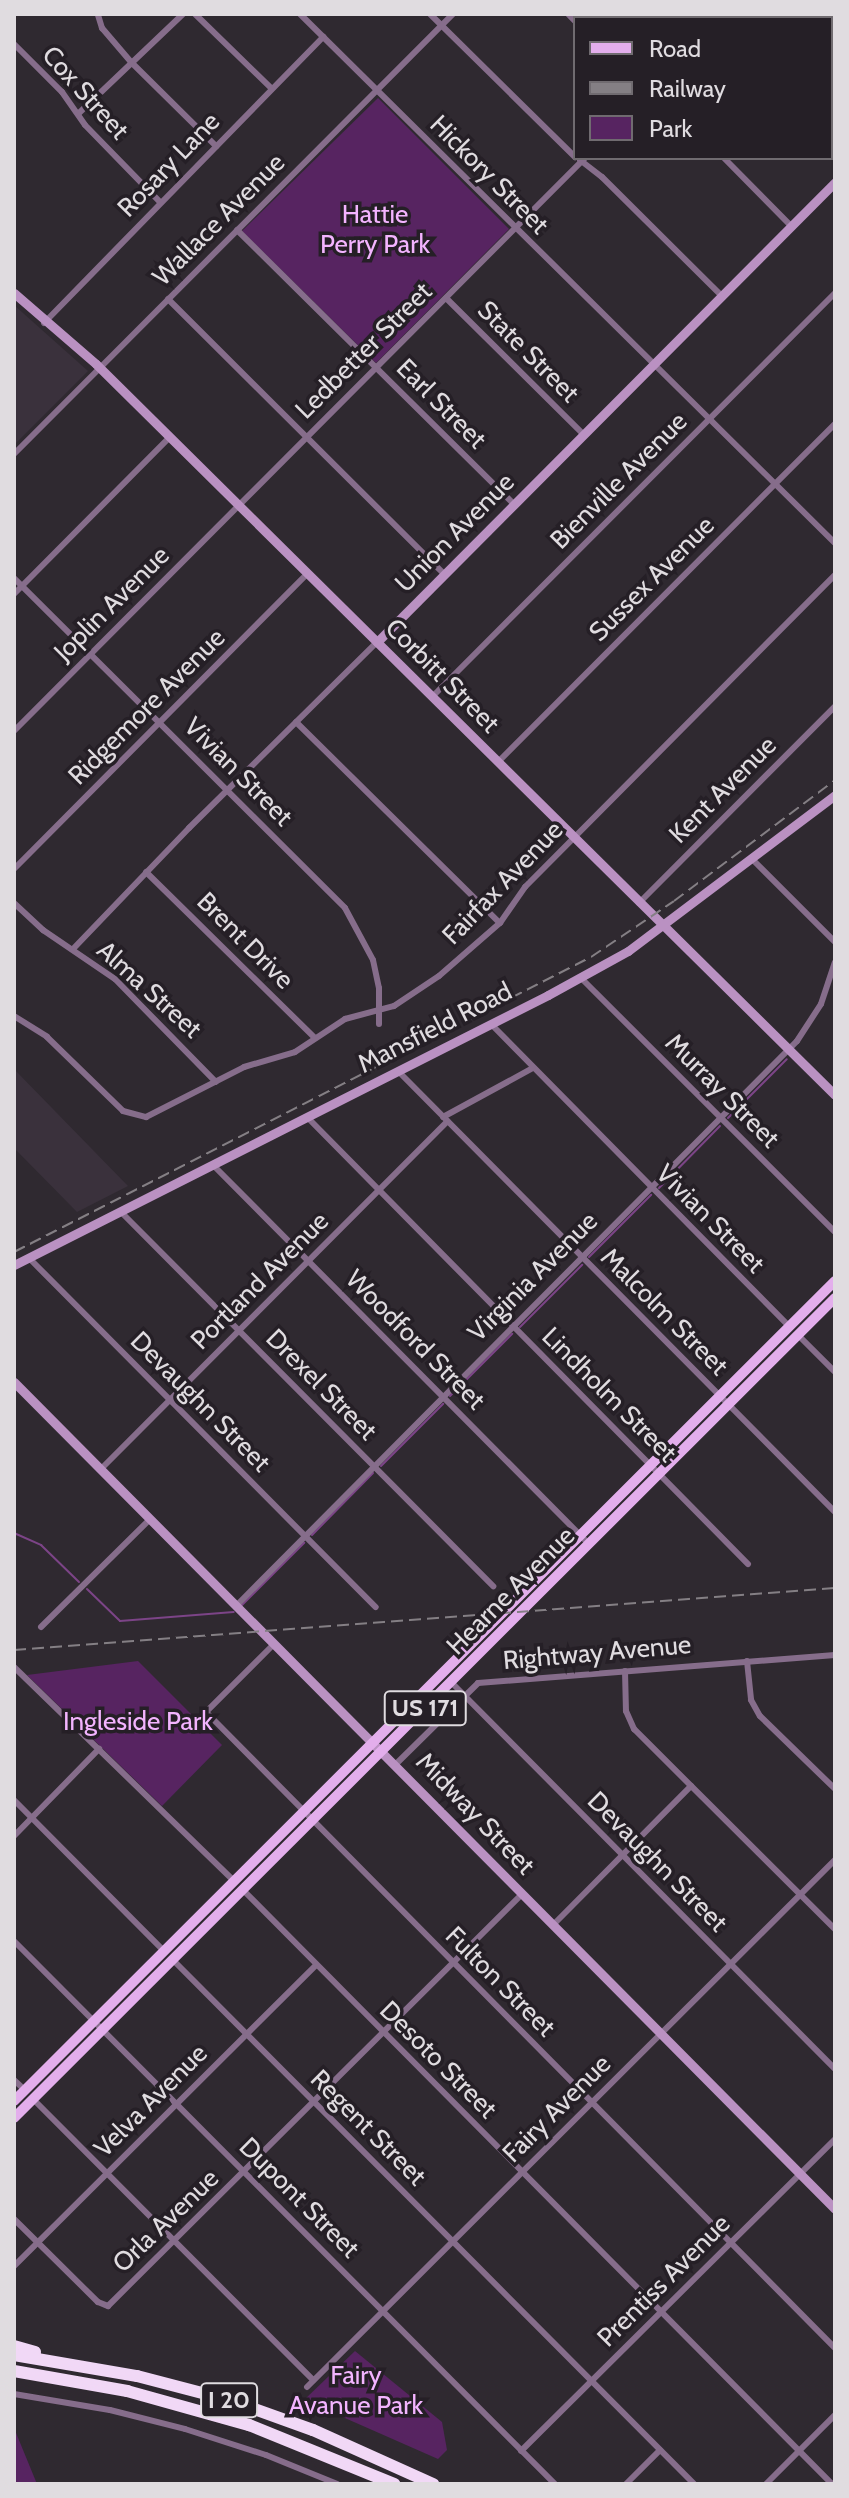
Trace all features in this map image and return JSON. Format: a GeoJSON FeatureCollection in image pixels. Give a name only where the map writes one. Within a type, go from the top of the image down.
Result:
{"type":"FeatureCollection","features":[{"type":"Feature","properties":{"kind":"highway"},"geometry":{"type":"LineString","coordinates":[[14,2346],[52,2360]]}},
{"type":"Feature","properties":{"kind":"highway","name":"I 20"},"geometry":{"type":"LineString","coordinates":[[14,2355],[137,2376],[229,2400],[313,2430],[433,2484]]}},
{"type":"Feature","properties":{"kind":"highway","name":"I 20"},"geometry":{"type":"LineString","coordinates":[[14,2371],[127,2391],[263,2429],[394,2484]]}},
{"type":"Feature","properties":{"kind":"highway"},"geometry":{"type":"LineString","coordinates":[[14,2379],[127,2391]]}},
{"type":"Feature","properties":{"kind":"main road","name":"Hearne Avenue"},"geometry":{"type":"LineString","coordinates":[[794,1331],[835,1281]]}},
{"type":"Feature","properties":{"kind":"main road","name":"Hearne Avenue"},"geometry":{"type":"LineString","coordinates":[[14,2118],[29,2095],[238,1886],[305,1811],[451,1682],[589,1544],[655,1470],[724,1400],[794,1331],[835,1298]]}},
{"type":"Feature","properties":{"kind":"main road","name":"Hearne Avenue"},"geometry":{"type":"LineString","coordinates":[[238,1886],[311,1821],[581,1535],[655,1470]]}},
{"type":"Feature","properties":{"kind":"main road","name":"Hearne Avenue"},"geometry":{"type":"LineString","coordinates":[[14,2101],[29,2095]]}},
{"type":"Feature","properties":{"kind":"street"},"geometry":{"type":"LineString","coordinates":[[78,114],[183,14]]}},
{"type":"Feature","properties":{"kind":"street"},"geometry":{"type":"LineString","coordinates":[[195,14],[272,89]]}},
{"type":"Feature","properties":{"kind":"street","name":"Hickory Street"},"geometry":{"type":"LineString","coordinates":[[300,14],[514,229],[835,543]]}},
{"type":"Feature","properties":{"kind":"street"},"geometry":{"type":"LineString","coordinates":[[430,14],[573,151]]}},
{"type":"Feature","properties":{"kind":"street","name":"Wallace Avenue"},"geometry":{"type":"LineString","coordinates":[[14,454],[453,14]]}},
{"type":"Feature","properties":{"kind":"street"},"geometry":{"type":"LineString","coordinates":[[98,15],[102,28],[131,62],[216,146]]}},
{"type":"Feature","properties":{"kind":"street","name":"Rosary Lane"},"geometry":{"type":"LineString","coordinates":[[44,323],[323,37]]}},
{"type":"Feature","properties":{"kind":"street","name":"Cox Street"},"geometry":{"type":"LineString","coordinates":[[14,44],[62,92],[85,125],[160,202]]}},
{"type":"Feature","properties":{"kind":"street","name":"Ledbetter Street"},"geometry":{"type":"LineString","coordinates":[[238,505],[446,298],[578,160]]}},
{"type":"Feature","properties":{"kind":"street"},"geometry":{"type":"LineString","coordinates":[[582,160],[721,295]]}},
{"type":"Feature","properties":{"kind":"street"},"geometry":{"type":"LineString","coordinates":[[726,160],[790,225]]}},
{"type":"Feature","properties":{"kind":"street","name":"Union Avenue"},"geometry":{"type":"LineString","coordinates":[[73,949],[227,790],[835,182]]}},
{"type":"Feature","properties":{"kind":"street","name":"Earl Street"},"geometry":{"type":"LineString","coordinates":[[237,230],[514,504]]}},
{"type":"Feature","properties":{"kind":"street","name":"Corbitt Street"},"geometry":{"type":"LineString","coordinates":[[14,293],[44,323],[100,368],[835,1095]]}},
{"type":"Feature","properties":{"kind":"street","name":"Bienville Avenue"},"geometry":{"type":"LineString","coordinates":[[432,697],[835,293]]}},
{"type":"Feature","properties":{"kind":"street","name":"State Street"},"geometry":{"type":"LineString","coordinates":[[446,298],[583,434]]}},
{"type":"Feature","properties":{"kind":"street"},"geometry":{"type":"LineString","coordinates":[[168,299],[445,575]]}},
{"type":"Feature","properties":{"kind":"street","name":"Sussex Avenue"},"geometry":{"type":"LineString","coordinates":[[498,762],[835,424]]}},
{"type":"Feature","properties":{"kind":"street"},"geometry":{"type":"LineString","coordinates":[[14,594],[170,437]]}},
{"type":"Feature","properties":{"kind":"street","name":"Joplin Avenue"},"geometry":{"type":"LineString","coordinates":[[14,731],[238,505]]}},
{"type":"Feature","properties":{"kind":"street","name":"Ridgemore Avenue"},"geometry":{"type":"LineString","coordinates":[[14,869],[308,573]]}},
{"type":"Feature","properties":{"kind":"street","name":"Fairfax Avenue"},"geometry":{"type":"LineString","coordinates":[[14,1016],[47,1037],[117,1106],[135,1116],[146,1117],[258,1062],[295,1052],[345,1019],[379,1012],[432,981],[500,923],[525,887],[835,575]]}},
{"type":"Feature","properties":{"kind":"street","name":"Vivian Street"},"geometry":{"type":"LineString","coordinates":[[14,578],[332,893],[356,923],[373,960],[379,1024]]}},
{"type":"Feature","properties":{"kind":"street","name":"Kent Avenue"},"geometry":{"type":"LineString","coordinates":[[639,903],[835,706]]}},
{"type":"Feature","properties":{"kind":"street"},"geometry":{"type":"LineString","coordinates":[[296,722],[500,923]]}},
{"type":"Feature","properties":{"kind":"street","name":"Mansfield Road"},"geometry":{"type":"LineString","coordinates":[[14,1266],[581,978],[664,925],[835,795]]}},
{"type":"Feature","properties":{"kind":"street"},"geometry":{"type":"LineString","coordinates":[[751,858],[835,942]]}},
{"type":"Feature","properties":{"kind":"street","name":"Brent Drive"},"geometry":{"type":"LineString","coordinates":[[146,872],[315,1038]]}},
{"type":"Feature","properties":{"kind":"street","name":"Alma Street"},"geometry":{"type":"LineString","coordinates":[[14,903],[43,930],[115,979],[216,1082]]}},
{"type":"Feature","properties":{"kind":"street","name":"Virginia Avenue"},"geometry":{"type":"LineString","coordinates":[[236,1606],[789,1049],[815,1016],[835,962]]}},
{"type":"Feature","properties":{"kind":"street","name":"Murray Street"},"geometry":{"type":"LineString","coordinates":[[581,978],[835,1232]]}},
{"type":"Feature","properties":{"kind":"street","name":"Vivian Street"},"geometry":{"type":"LineString","coordinates":[[491,1024],[835,1372]]}},
{"type":"Feature","properties":{"kind":"street","name":"Portland Avenue"},"geometry":{"type":"LineString","coordinates":[[101,1469],[446,1119],[533,1068]]}},
{"type":"Feature","properties":{"kind":"street","name":"Malcolm Street"},"geometry":{"type":"LineString","coordinates":[[398,1071],[835,1512]]}},
{"type":"Feature","properties":{"kind":"street","name":"Lindholm Street"},"geometry":{"type":"LineString","coordinates":[[307,1117],[748,1564]]}},
{"type":"Feature","properties":{"kind":"street","name":"Woodford Street"},"geometry":{"type":"LineString","coordinates":[[213,1165],[589,1544]]}},
{"type":"Feature","properties":{"kind":"street","name":"Drexel Street"},"geometry":{"type":"LineString","coordinates":[[121,1212],[493,1586]]}},
{"type":"Feature","properties":{"kind":"street","name":"Devaughn Street"},"geometry":{"type":"LineString","coordinates":[[29,1258],[376,1607]]}},
{"type":"Feature","properties":{"kind":"street","name":"Midway Street"},"geometry":{"type":"LineString","coordinates":[[14,1382],[835,2209]]}},
{"type":"Feature","properties":{"kind":"street"},"geometry":{"type":"LineString","coordinates":[[41,1627],[150,1519]]}},
{"type":"Feature","properties":{"kind":"street","name":"Fulton Street"},"geometry":{"type":"LineString","coordinates":[[274,1644],[206,1712],[835,2348]]}},
{"type":"Feature","properties":{"kind":"street","name":"Rightway Avenue"},"geometry":{"type":"LineString","coordinates":[[396,1764],[463,1695],[482,1682],[835,1655]]}},
{"type":"Feature","properties":{"kind":"street"},"geometry":{"type":"LineString","coordinates":[[747,1661],[751,1700],[760,1716],[835,1789]]}},
{"type":"Feature","properties":{"kind":"street","name":"Desoto Street"},"geometry":{"type":"LineString","coordinates":[[14,1667],[238,1886],[832,2484]]}},
{"type":"Feature","properties":{"kind":"street"},"geometry":{"type":"LineString","coordinates":[[625,1671],[626,1711],[631,1725],[835,1929]]}},
{"type":"Feature","properties":{"kind":"street","name":"Devaughn Street"},"geometry":{"type":"LineString","coordinates":[[451,1682],[835,2069]]}},
{"type":"Feature","properties":{"kind":"street"},"geometry":{"type":"LineString","coordinates":[[14,1836],[99,1749]]}},
{"type":"Feature","properties":{"kind":"street"},"geometry":{"type":"LineString","coordinates":[[553,1925],[691,1786]]}},
{"type":"Feature","properties":{"kind":"street","name":"Regent Street"},"geometry":{"type":"LineString","coordinates":[[14,1800],[694,2484]]}},
{"type":"Feature","properties":{"kind":"street","name":"Fairy Avenue"},"geometry":{"type":"LineString","coordinates":[[307,2387],[835,1860]]}},
{"type":"Feature","properties":{"kind":"street","name":"Orla Avenue"},"geometry":{"type":"LineString","coordinates":[[37,2242],[98,2302],[108,2306],[522,1894]]}},
{"type":"Feature","properties":{"kind":"street","name":"Dupont Street"},"geometry":{"type":"LineString","coordinates":[[14,1941],[555,2484]]}},
{"type":"Feature","properties":{"kind":"street","name":"Velva Avenue"},"geometry":{"type":"LineString","coordinates":[[14,2266],[316,1965]]}},
{"type":"Feature","properties":{"kind":"street"},"geometry":{"type":"LineString","coordinates":[[14,2080],[313,2380]]}},
{"type":"Feature","properties":{"kind":"street","name":"Prentiss Avenue"},"geometry":{"type":"LineString","coordinates":[[521,2451],[835,2139]]}},
{"type":"Feature","properties":{"kind":"street"},"geometry":{"type":"LineString","coordinates":[[14,2219],[37,2242]]}},
{"type":"Feature","properties":{"kind":"street"},"geometry":{"type":"LineString","coordinates":[[14,2394],[110,2410],[185,2429],[266,2455],[337,2484]]}},
{"type":"Feature","properties":{"kind":"street"},"geometry":{"type":"LineString","coordinates":[[766,2484],[835,2415]]}},
{"type":"Feature","properties":{"kind":"street"},"geometry":{"type":"LineString","coordinates":[[626,2484],[660,2450]]}},
{"type":"Feature","properties":{"kind":"shaded area"},"geometry":{"type":"Polygon","coordinates":[[[14,305],[88,371],[14,445],[14,305]]]}},
{"type":"Feature","properties":{"kind":"shaded area"},"geometry":{"type":"Polygon","coordinates":[[[14,1069],[128,1186],[77,1212],[14,1148],[14,1069]]]}},
{"type":"Feature","properties":{"kind":"green space","name":"Hattie Perry Park"},"geometry":{"type":"Polygon","coordinates":[[[378,98],[509,229],[376,363],[242,231],[378,98]]]}},
{"type":"Feature","properties":{"kind":"green space","name":"Ingleside Park"},"geometry":{"type":"Polygon","coordinates":[[[138,1661],[222,1745],[162,1806],[27,1675],[138,1661]]]}},
{"type":"Feature","properties":{"kind":"green space","name":"Fairy Avanue Park"},"geometry":{"type":"Polygon","coordinates":[[[355,2351],[442,2422],[447,2450],[438,2459],[304,2400],[355,2351]]]}},
{"type":"Feature","properties":{"kind":"green space"},"geometry":{"type":"Polygon","coordinates":[[[14,2428],[37,2484],[14,2484],[14,2428]]]}},
{"type":"Feature","properties":{"kind":"waterway"},"geometry":{"type":"LineString","coordinates":[[728,1118],[787,1059]]}},
{"type":"Feature","properties":{"kind":"waterway"},"geometry":{"type":"LineString","coordinates":[[659,1188],[720,1126]]}},
{"type":"Feature","properties":{"kind":"waterway"},"geometry":{"type":"LineString","coordinates":[[589,1257],[651,1195]]}},
{"type":"Feature","properties":{"kind":"waterway"},"geometry":{"type":"LineString","coordinates":[[520,1327],[582,1265]]}},
{"type":"Feature","properties":{"kind":"waterway"},"geometry":{"type":"LineString","coordinates":[[450,1396],[512,1334]]}},
{"type":"Feature","properties":{"kind":"waterway"},"geometry":{"type":"LineString","coordinates":[[381,1466],[443,1404]]}},
{"type":"Feature","properties":{"kind":"waterway"},"geometry":{"type":"LineString","coordinates":[[312,1535],[373,1473]]}},
{"type":"Feature","properties":{"kind":"waterway"},"geometry":{"type":"LineString","coordinates":[[14,1533],[41,1545],[79,1582]]}},
{"type":"Feature","properties":{"kind":"waterway"},"geometry":{"type":"LineString","coordinates":[[242,1605],[304,1543]]}},
{"type":"Feature","properties":{"kind":"waterway"},"geometry":{"type":"LineString","coordinates":[[87,1589],[120,1621],[234,1612]]}},
{"type":"Feature","properties":{"kind":"railway"},"geometry":{"type":"LineString","coordinates":[[14,1252],[591,957],[674,901],[835,780]]}},
{"type":"Feature","properties":{"kind":"railway"},"geometry":{"type":"LineString","coordinates":[[14,1650],[835,1588]]}}]}
